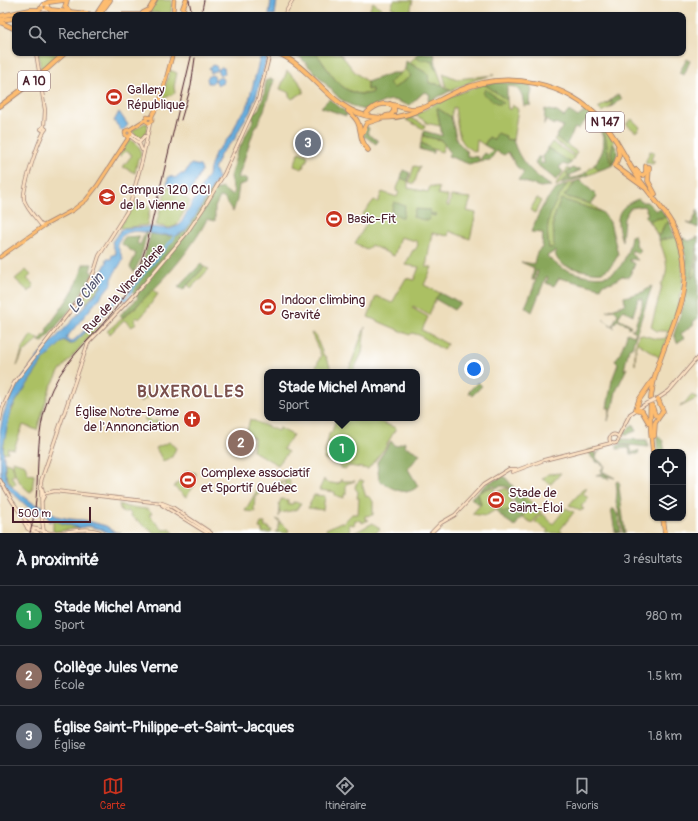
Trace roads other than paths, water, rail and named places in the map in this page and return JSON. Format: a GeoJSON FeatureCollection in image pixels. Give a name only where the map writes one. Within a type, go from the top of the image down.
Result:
{"type":"FeatureCollection","features":[{"type":"Feature","properties":{"kind":"highway"},"geometry":{"type":"LineString","coordinates":[[46,9],[51,2],[64,0]]}},
{"type":"Feature","properties":{"kind":"highway"},"geometry":{"type":"LineString","coordinates":[[67,0],[66,8],[70,12]]}},
{"type":"Feature","properties":{"kind":"highway"},"geometry":{"type":"LineString","coordinates":[[99,12],[108,0]]}},
{"type":"Feature","properties":{"kind":"highway"},"geometry":{"type":"LineString","coordinates":[[146,12],[151,8],[155,0]]}},
{"type":"Feature","properties":{"kind":"highway"},"geometry":{"type":"LineString","coordinates":[[185,12],[183,8],[186,0]]}},
{"type":"Feature","properties":{"kind":"highway"},"geometry":{"type":"LineString","coordinates":[[23,12],[46,9],[70,12]]}},
{"type":"Feature","properties":{"kind":"highway"},"geometry":{"type":"LineString","coordinates":[[0,19],[12,15]]}},
{"type":"Feature","properties":{"kind":"highway"},"geometry":{"type":"LineString","coordinates":[[0,19],[12,18]]}},
{"type":"Feature","properties":{"kind":"highway"},"geometry":{"type":"LineString","coordinates":[[0,19],[12,27]]}},
{"type":"Feature","properties":{"kind":"highway","name":"A 10"},"geometry":{"type":"LineString","coordinates":[[0,105],[61,56]]}},
{"type":"Feature","properties":{"kind":"highway","name":"N 147"},"geometry":{"type":"LineString","coordinates":[[283,56],[302,67],[331,97],[362,115],[380,118],[394,118],[416,112],[458,90],[475,84],[496,80],[519,80],[542,84],[568,95],[590,110],[607,127],[637,176],[672,222],[678,236],[683,255],[684,276],[679,310],[655,376],[650,409],[650,432],[653,449]]}},
{"type":"Feature","properties":{"kind":"highway","name":"N 147"},"geometry":{"type":"LineString","coordinates":[[287,56],[303,66],[342,103],[367,115],[398,116],[414,111],[458,89],[482,81],[512,78],[542,82],[570,94],[592,109],[612,131],[628,159],[673,221],[682,242],[686,263],[686,283],[681,311],[659,367],[655,399],[651,415],[654,449]]}},
{"type":"Feature","properties":{"kind":"highway"},"geometry":{"type":"LineString","coordinates":[[331,97],[357,118],[366,149]]}},
{"type":"Feature","properties":{"kind":"highway"},"geometry":{"type":"LineString","coordinates":[[361,135],[367,115],[376,106],[388,103],[412,109],[433,102]]}},
{"type":"Feature","properties":{"kind":"highway"},"geometry":{"type":"LineString","coordinates":[[367,115],[392,115],[394,112],[394,107],[388,103]]}},
{"type":"Feature","properties":{"kind":"highway"},"geometry":{"type":"LineString","coordinates":[[361,135],[365,126],[372,120],[394,118]]}},
{"type":"Feature","properties":{"kind":"highway"},"geometry":{"type":"LineString","coordinates":[[607,127],[618,148],[619,166],[646,188],[658,202]]}},
{"type":"Feature","properties":{"kind":"highway"},"geometry":{"type":"LineString","coordinates":[[628,159],[641,175],[646,173],[648,166],[647,177],[649,185],[663,206]]}},
{"type":"Feature","properties":{"kind":"highway"},"geometry":{"type":"LineString","coordinates":[[650,432],[648,421],[638,407],[655,376]]}},
{"type":"Feature","properties":{"kind":"highway"},"geometry":{"type":"LineString","coordinates":[[653,441],[655,423],[663,412],[655,399]]}},
{"type":"Feature","properties":{"kind":"highway"},"geometry":{"type":"LineString","coordinates":[[662,521],[664,533]]}},
{"type":"Feature","properties":{"kind":"main road"},"geometry":{"type":"LineString","coordinates":[[173,12],[175,0]]}},
{"type":"Feature","properties":{"kind":"main road"},"geometry":{"type":"LineString","coordinates":[[285,12],[293,0]]}},
{"type":"Feature","properties":{"kind":"main road"},"geometry":{"type":"LineString","coordinates":[[36,56],[44,110],[43,127],[24,196],[25,202],[43,226]]}},
{"type":"Feature","properties":{"kind":"main road"},"geometry":{"type":"LineString","coordinates":[[0,420],[2,409],[14,383],[79,301],[94,272],[99,256],[129,208],[143,156],[142,143],[147,122],[151,117],[158,100],[171,56]]}},
{"type":"Feature","properties":{"kind":"main road","name":"Rue de la Vincenderie"},"geometry":{"type":"LineString","coordinates":[[44,494],[41,481],[90,340],[144,284],[179,243],[197,218],[220,181],[258,100],[263,86],[269,56]]}},
{"type":"Feature","properties":{"kind":"main road"},"geometry":{"type":"LineString","coordinates":[[0,256],[43,226],[76,206],[88,196],[129,134],[138,125],[147,122],[151,117]]}},
{"type":"Feature","properties":{"kind":"main road"},"geometry":{"type":"LineString","coordinates":[[129,134],[142,143]]}},
{"type":"Feature","properties":{"kind":"main road"},"geometry":{"type":"LineString","coordinates":[[0,256],[43,226],[83,203],[94,191],[110,167],[129,134]]}},
{"type":"Feature","properties":{"kind":"main road"},"geometry":{"type":"LineString","coordinates":[[430,533],[443,522],[456,515],[483,485],[512,470],[610,442],[618,442],[617,436],[628,416],[638,407],[669,390],[698,357]]}},
{"type":"Feature","properties":{"kind":"main road"},"geometry":{"type":"LineString","coordinates":[[610,442],[610,436],[617,436]]}},
{"type":"Feature","properties":{"kind":"main road"},"geometry":{"type":"LineString","coordinates":[[0,480],[31,531]]}},
{"type":"Feature","properties":{"kind":"main road"},"geometry":{"type":"LineString","coordinates":[[44,531],[42,520],[42,501],[44,494],[50,492],[154,502],[170,506],[211,533]]}},
{"type":"Feature","properties":{"kind":"main road"},"geometry":{"type":"LineString","coordinates":[[154,502],[170,508],[207,533]]}},
{"type":"Feature","properties":{"kind":"main road"},"geometry":{"type":"LineString","coordinates":[[39,529],[42,520]]}},
{"type":"Feature","properties":{"kind":"main road"},"geometry":{"type":"LineString","coordinates":[[31,531],[39,529],[51,533],[81,530],[101,533]]}},
{"type":"Feature","properties":{"kind":"main road"},"geometry":{"type":"LineString","coordinates":[[31,531],[39,529]]}},
{"type":"Feature","properties":{"kind":"main road"},"geometry":{"type":"LineString","coordinates":[[59,533],[81,530]]}},
{"type":"Feature","properties":{"kind":"water"},"geometry":{"type":"Polygon","coordinates":[[[271,0],[277,0],[275,12],[269,12],[271,0]]]}},
{"type":"Feature","properties":{"kind":"water"},"geometry":{"type":"Polygon","coordinates":[[[260,56],[267,56],[250,112],[234,140],[221,153],[214,169],[218,178],[193,220],[185,231],[176,236],[157,235],[138,231],[127,233],[119,239],[117,245],[123,259],[114,274],[112,283],[66,338],[70,342],[74,340],[113,304],[108,311],[73,344],[70,344],[64,340],[43,361],[11,409],[3,447],[5,473],[8,482],[14,489],[34,504],[43,506],[56,516],[84,520],[106,526],[115,532],[121,533],[109,533],[101,529],[88,526],[79,528],[52,520],[49,522],[48,517],[29,508],[7,488],[1,478],[0,431],[8,402],[39,355],[72,321],[102,286],[101,273],[107,262],[106,259],[111,259],[112,255],[116,254],[112,242],[120,231],[125,228],[149,227],[170,229],[180,225],[208,175],[215,153],[232,134],[239,117],[247,108],[260,56]]]}},
{"type":"Feature","properties":{"kind":"water"},"geometry":{"type":"Polygon","coordinates":[[[213,65],[216,66],[218,70],[221,67],[224,68],[225,74],[220,75],[217,70],[211,73],[209,68],[213,65]]]}},
{"type":"Feature","properties":{"kind":"water"},"geometry":{"type":"Polygon","coordinates":[[[210,75],[214,76],[215,80],[212,83],[208,83],[207,78],[210,75]]]}},
{"type":"Feature","properties":{"kind":"water"},"geometry":{"type":"Polygon","coordinates":[[[218,77],[221,77],[223,83],[218,85],[215,80],[218,77]]]}},
{"type":"Feature","properties":{"kind":"water"},"geometry":{"type":"Polygon","coordinates":[[[119,112],[128,125],[122,131],[114,121],[119,112]]]}},
{"type":"Feature","properties":{"kind":"water"},"geometry":{"type":"Polygon","coordinates":[[[191,164],[200,166],[202,170],[189,194],[186,196],[175,190],[175,187],[167,184],[170,176],[175,178],[180,174],[184,174],[191,164]]]}},
{"type":"Feature","properties":{"kind":"waterway"},"geometry":{"type":"LineString","coordinates":[[113,303],[120,296],[126,299],[140,278],[173,239],[175,233]]}},
{"type":"Feature","properties":{"kind":"railway"},"geometry":{"type":"LineString","coordinates":[[189,0],[191,12]]}},
{"type":"Feature","properties":{"kind":"railway"},"geometry":{"type":"LineString","coordinates":[[202,12],[204,0]]}},
{"type":"Feature","properties":{"kind":"railway"},"geometry":{"type":"LineString","coordinates":[[30,533],[34,515],[39,443],[45,407],[59,376],[75,354],[113,312],[126,294],[137,273],[147,243],[191,56]]}},
{"type":"Feature","properties":{"kind":"railway"},"geometry":{"type":"LineString","coordinates":[[181,120],[191,86],[195,58]]}},
{"type":"Feature","properties":{"kind":"place","name":"Gallery République"},"geometry":{"type":"Point","coordinates":[114,97]}},
{"type":"Feature","properties":{"kind":"place","name":"Église Saint-Philippe-et-Saint-Jacques"},"geometry":{"type":"Point","coordinates":[308,143]}},
{"type":"Feature","properties":{"kind":"place","name":"Campus 120 CCI de la Vienne"},"geometry":{"type":"Point","coordinates":[107,197]}},
{"type":"Feature","properties":{"kind":"place","name":"Basic-Fit"},"geometry":{"type":"Point","coordinates":[334,219]}},
{"type":"Feature","properties":{"kind":"place","name":"Indoor climbing Gravité"},"geometry":{"type":"Point","coordinates":[268,307]}},
{"type":"Feature","properties":{"kind":"place","name":"Église Notre-Dame de l'Annonciation"},"geometry":{"type":"Point","coordinates":[192,419]}},
{"type":"Feature","properties":{"kind":"place","name":"Collège Jules Verne"},"geometry":{"type":"Point","coordinates":[241,443]}},
{"type":"Feature","properties":{"kind":"place","name":"Stade Michel Amand"},"geometry":{"type":"Point","coordinates":[342,449]}},
{"type":"Feature","properties":{"kind":"place","name":"Complexe associatif et Sportif Québec"},"geometry":{"type":"Point","coordinates":[188,480]}},
{"type":"Feature","properties":{"kind":"place","name":"Stade de Saint-Éloi"},"geometry":{"type":"Point","coordinates":[496,500]}},
{"type":"Feature","properties":{"kind":"district","name":"BUXEROLLES"},"geometry":{"type":"Point","coordinates":[191,391]}},
{"type":"Feature","properties":{"kind":"water label","name":"Le Clain"},"geometry":{"type":"Point","coordinates":[86,293]}}]}
